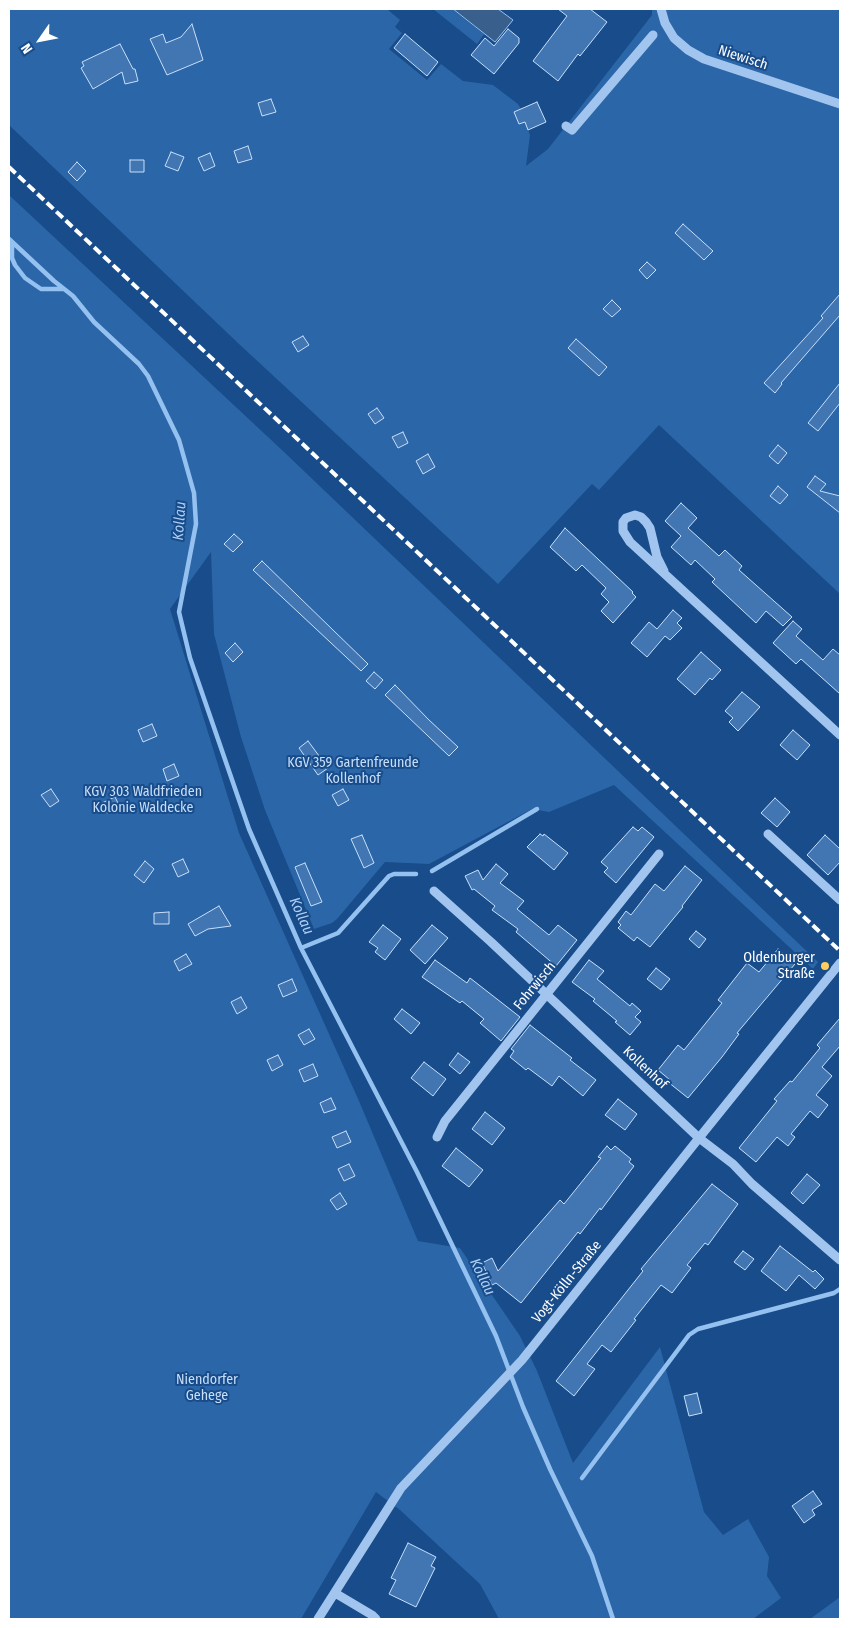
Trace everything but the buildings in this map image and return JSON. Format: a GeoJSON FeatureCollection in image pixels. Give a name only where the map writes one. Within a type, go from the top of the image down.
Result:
{"type":"FeatureCollection","features":[{"type":"Feature","properties":{"kind":"street","name":"Niewisch"},"geometry":{"type":"LineString","coordinates":[[660,9],[665,23],[674,38],[688,50],[704,59],[840,104]]}},
{"type":"Feature","properties":{"kind":"street"},"geometry":{"type":"LineString","coordinates":[[566,126],[572,130],[653,35]]}},
{"type":"Feature","properties":{"kind":"street"},"geometry":{"type":"LineString","coordinates":[[664,572],[657,557],[650,528],[646,522],[641,517],[635,515],[626,518],[622,526],[625,536],[630,542],[840,735]]}},
{"type":"Feature","properties":{"kind":"street"},"geometry":{"type":"LineString","coordinates":[[768,834],[840,900]]}},
{"type":"Feature","properties":{"kind":"street","name":"Fohrwisch"},"geometry":{"type":"LineString","coordinates":[[437,1137],[445,1121],[658,854]]}},
{"type":"Feature","properties":{"kind":"street","name":"Kollenhof"},"geometry":{"type":"LineString","coordinates":[[434,891],[699,1138],[740,1169],[752,1184],[840,1260]]}},
{"type":"Feature","properties":{"kind":"street","name":"Vogt-Kölln-Straße"},"geometry":{"type":"LineString","coordinates":[[318,1619],[401,1488],[517,1365],[840,964]]}},
{"type":"Feature","properties":{"kind":"street"},"geometry":{"type":"LineString","coordinates":[[335,1593],[372,1614],[376,1619]]}},
{"type":"Feature","properties":{"kind":"green space"},"geometry":{"type":"Polygon","coordinates":[[[9,9],[387,9],[400,20],[395,27],[402,33],[389,49],[427,80],[441,64],[463,81],[493,85],[518,104],[521,109],[514,112],[519,124],[525,122],[530,135],[526,166],[548,149],[652,15],[652,9],[840,9],[840,594],[659,425],[599,490],[592,484],[498,584],[239,344],[9,125],[9,9]]]}},
{"type":"Feature","properties":{"kind":"green space"},"geometry":{"type":"Polygon","coordinates":[[[433,9],[452,9],[484,34],[477,44],[433,9]]]}},
{"type":"Feature","properties":{"kind":"green space","name":"Niendorfer Gehege"},"geometry":{"type":"Polygon","coordinates":[[[9,195],[283,451],[818,962],[813,969],[614,785],[549,812],[532,809],[429,864],[385,862],[337,919],[332,923],[314,929],[265,810],[241,737],[214,634],[211,552],[170,609],[239,833],[359,1101],[418,1241],[460,1248],[520,1336],[537,1371],[573,1463],[660,1347],[704,1512],[723,1535],[748,1519],[769,1557],[767,1576],[781,1598],[753,1619],[499,1619],[480,1584],[400,1510],[376,1492],[301,1619],[9,1619],[9,195]]]}},
{"type":"Feature","properties":{"kind":"green space"},"geometry":{"type":"Polygon","coordinates":[[[840,1597],[840,1619],[810,1619],[840,1597]]]}},
{"type":"Feature","properties":{"kind":"shaded area"},"geometry":{"type":"Polygon","coordinates":[[[453,9],[498,9],[513,20],[495,42],[453,9]]]}},
{"type":"Feature","properties":{"kind":"waterway","name":"Kollau"},"geometry":{"type":"LineString","coordinates":[[9,239],[73,296],[94,322],[139,364],[148,376],[179,440],[194,493],[196,524],[179,612],[190,658],[249,829],[301,948],[417,1172],[496,1336],[523,1407],[550,1469],[592,1556],[613,1619]]}},
{"type":"Feature","properties":{"kind":"waterway"},"geometry":{"type":"LineString","coordinates":[[12,242],[12,258],[25,278],[41,289],[63,289]]}},
{"type":"Feature","properties":{"kind":"waterway"},"geometry":{"type":"LineString","coordinates":[[432,871],[537,809]]}},
{"type":"Feature","properties":{"kind":"waterway"},"geometry":{"type":"LineString","coordinates":[[301,948],[338,933],[389,876],[394,874],[416,874]]}},
{"type":"Feature","properties":{"kind":"waterway"},"geometry":{"type":"LineString","coordinates":[[582,1478],[689,1335],[698,1329],[834,1293],[840,1289]]}},
{"type":"Feature","properties":{"kind":"railway"},"geometry":{"type":"LineString","coordinates":[[9,167],[840,951]]}},
{"type":"Feature","properties":{"kind":"place","name":"Oldenburger Straße"},"geometry":{"type":"Point","coordinates":[825,966]}},
{"type":"Feature","properties":{"kind":"park label","name":"KGV 359 Gartenfreunde Kollenhof"},"geometry":{"type":"Point","coordinates":[353,772]}},
{"type":"Feature","properties":{"kind":"park label","name":"KGV 303 Waldfrieden Kolonie Waldecke"},"geometry":{"type":"Point","coordinates":[143,800]}}]}
